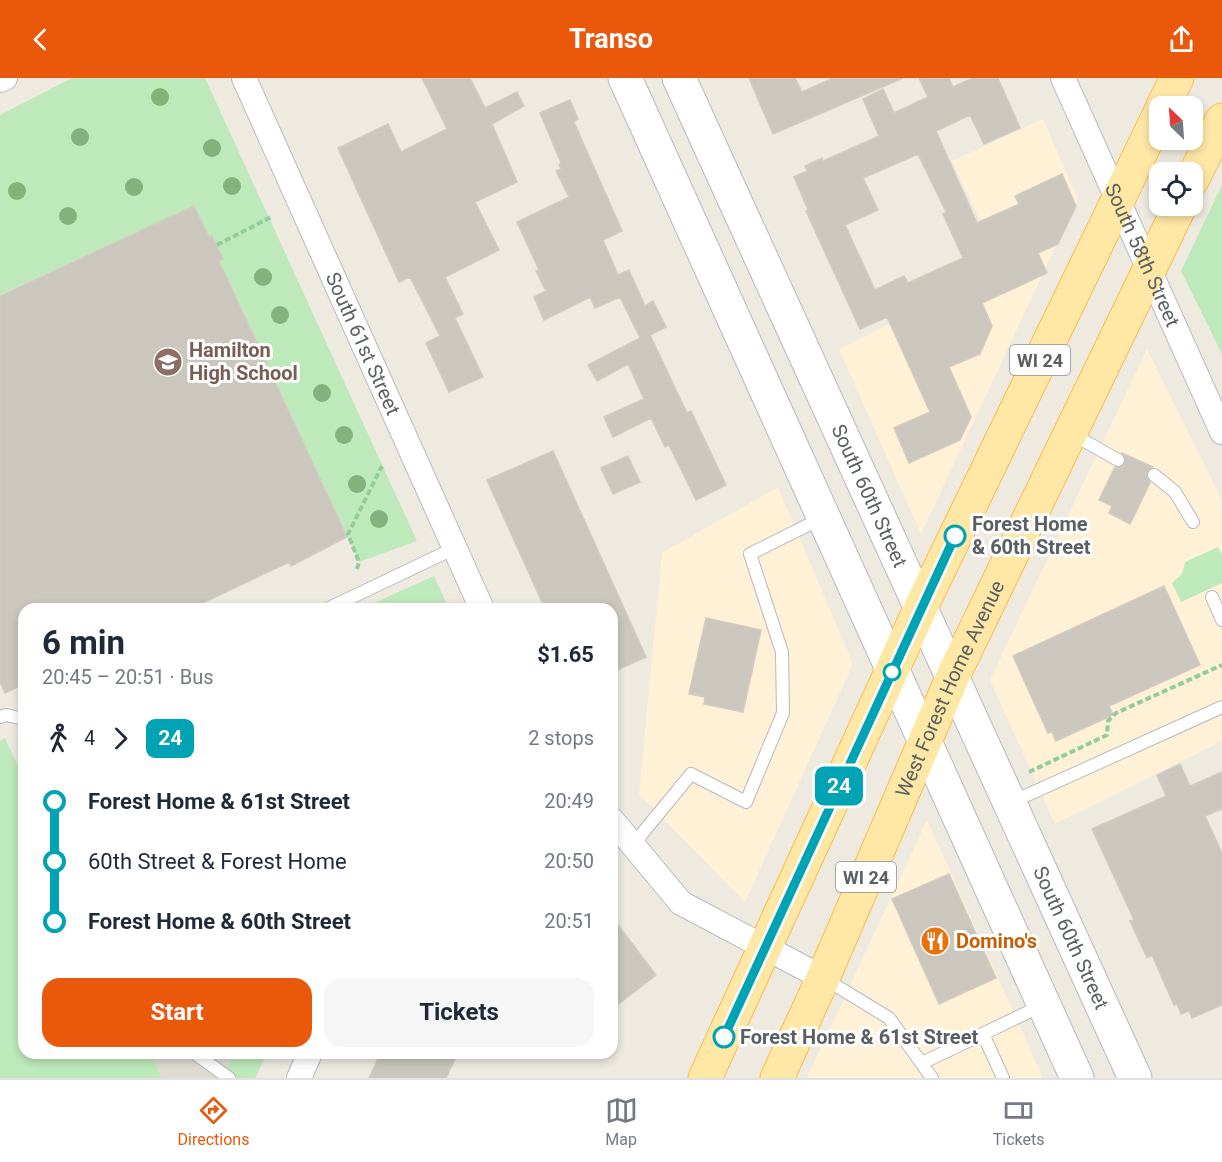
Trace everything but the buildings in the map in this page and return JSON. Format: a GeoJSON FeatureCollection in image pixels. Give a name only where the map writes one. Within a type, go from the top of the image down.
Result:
{"type":"FeatureCollection","features":[{"type":"Feature","properties":{"kind":"main road"},"geometry":{"type":"LineString","coordinates":[[625,78],[1077,1078]]}},
{"type":"Feature","properties":{"kind":"main road","name":"South 60th Street"},"geometry":{"type":"LineString","coordinates":[[679,78],[1135,1078]]}},
{"type":"Feature","properties":{"kind":"main road"},"geometry":{"type":"LineString","coordinates":[[1168,96],[1177,78]]}},
{"type":"Feature","properties":{"kind":"main road"},"geometry":{"type":"LineString","coordinates":[[1201,162],[1222,120]]}},
{"type":"Feature","properties":{"kind":"main road","name":"WI 24"},"geometry":{"type":"LineString","coordinates":[[705,1078],[921,607],[1149,136]]}},
{"type":"Feature","properties":{"kind":"main road","name":"West Forest Home Avenue"},"geometry":{"type":"LineString","coordinates":[[777,1078],[823,978],[953,676],[1175,216]]}},
{"type":"Feature","properties":{"kind":"street"},"geometry":{"type":"LineString","coordinates":[[0,80],[5,78]]}},
{"type":"Feature","properties":{"kind":"street","name":"South 61st Street"},"geometry":{"type":"LineString","coordinates":[[244,78],[479,603]]}},
{"type":"Feature","properties":{"kind":"street","name":"South 58th Street"},"geometry":{"type":"LineString","coordinates":[[1064,78],[1119,197],[1148,271],[1222,432]]}},
{"type":"Feature","properties":{"kind":"street"},"geometry":{"type":"LineString","coordinates":[[618,827],[681,903],[823,978]]}},
{"type":"Feature","properties":{"kind":"street"},"geometry":{"type":"LineString","coordinates":[[299,1078],[307,1059]]}},
{"type":"Feature","properties":{"kind":"lane"},"geometry":{"type":"LineString","coordinates":[[1070,433],[1118,460]]}},
{"type":"Feature","properties":{"kind":"lane"},"geometry":{"type":"LineString","coordinates":[[1154,475],[1175,492],[1193,522]]}},
{"type":"Feature","properties":{"kind":"lane"},"geometry":{"type":"LineString","coordinates":[[632,846],[691,774],[746,802],[783,713],[782,652],[750,554],[822,518]]}},
{"type":"Feature","properties":{"kind":"lane"},"geometry":{"type":"LineString","coordinates":[[340,603],[455,548]]}},
{"type":"Feature","properties":{"kind":"lane"},"geometry":{"type":"LineString","coordinates":[[1212,597],[1222,620]]}},
{"type":"Feature","properties":{"kind":"lane"},"geometry":{"type":"LineString","coordinates":[[1011,802],[1222,707]]}},
{"type":"Feature","properties":{"kind":"lane"},"geometry":{"type":"LineString","coordinates":[[0,717],[6,715],[18,718]]}},
{"type":"Feature","properties":{"kind":"lane"},"geometry":{"type":"LineString","coordinates":[[823,978],[889,1018],[932,1078]]}},
{"type":"Feature","properties":{"kind":"lane"},"geometry":{"type":"LineString","coordinates":[[922,1064],[1044,1005]]}},
{"type":"Feature","properties":{"kind":"lane"},"geometry":{"type":"LineString","coordinates":[[982,1034],[1003,1078]]}},
{"type":"Feature","properties":{"kind":"lane"},"geometry":{"type":"LineString","coordinates":[[203,1059],[229,1078]]}},
{"type":"Feature","properties":{"kind":"path"},"geometry":{"type":"LineString","coordinates":[[217,245],[271,217]]}},
{"type":"Feature","properties":{"kind":"path"},"geometry":{"type":"LineString","coordinates":[[357,569],[359,562],[348,534],[381,466]]}},
{"type":"Feature","properties":{"kind":"path"},"geometry":{"type":"LineString","coordinates":[[1029,772],[1107,735],[1108,720],[1116,713],[1222,665]]}},
{"type":"Feature","properties":{"kind":"shaded area"},"geometry":{"type":"Polygon","coordinates":[[[1043,119],[1078,199],[921,534],[839,349],[923,307],[912,281],[991,244],[952,161],[1043,119]]]}},
{"type":"Feature","properties":{"kind":"shaded area"},"geometry":{"type":"Polygon","coordinates":[[[1147,349],[1222,500],[1222,741],[1055,824],[990,680],[1147,349]]]}},
{"type":"Feature","properties":{"kind":"shaded area"},"geometry":{"type":"Polygon","coordinates":[[[778,487],[853,664],[745,902],[639,794],[662,553],[778,487]]]}},
{"type":"Feature","properties":{"kind":"shaded area"},"geometry":{"type":"Polygon","coordinates":[[[927,820],[1043,1078],[807,1078],[927,820]]]}},
{"type":"Feature","properties":{"kind":"shaded area"},"geometry":{"type":"Polygon","coordinates":[[[153,1059],[264,1059],[255,1078],[162,1078],[153,1059]]]}},
{"type":"Feature","properties":{"kind":"green space"},"geometry":{"type":"Polygon","coordinates":[[[72,78],[205,78],[417,541],[359,562],[194,206],[0,295],[0,115],[72,78]]]}},
{"type":"Feature","properties":{"kind":"green space"},"geometry":{"type":"Polygon","coordinates":[[[1222,185],[1222,354],[1181,271],[1222,185]]]}},
{"type":"Feature","properties":{"kind":"green space"},"geometry":{"type":"Polygon","coordinates":[[[1218,547],[1222,555],[1222,583],[1181,602],[1172,583],[1182,574],[1185,562],[1218,547]]]}},
{"type":"Feature","properties":{"kind":"green space"},"geometry":{"type":"Polygon","coordinates":[[[434,576],[446,603],[374,603],[434,576]]]}},
{"type":"Feature","properties":{"kind":"green space"},"geometry":{"type":"Polygon","coordinates":[[[5,738],[18,766],[18,1059],[153,1059],[162,1078],[0,1078],[0,741],[5,738]]]}},
{"type":"Feature","properties":{"kind":"green space"},"geometry":{"type":"Polygon","coordinates":[[[231,1059],[264,1059],[255,1078],[222,1078],[231,1059]]]}},
{"type":"Feature","properties":{"kind":"bus line","name":"24"},"geometry":{"type":"LineString","coordinates":[[724,1037],[955,536]]}},
{"type":"Feature","properties":{"kind":"place","name":"Hamilton High School"},"geometry":{"type":"Point","coordinates":[168,362]}},
{"type":"Feature","properties":{"kind":"place","name":"Forest Home & 60th Street"},"geometry":{"type":"Point","coordinates":[955,536]}},
{"type":"Feature","properties":{"kind":"place","name":"Domino's"},"geometry":{"type":"Point","coordinates":[935,941]}},
{"type":"Feature","properties":{"kind":"place","name":"Forest Home & 61st Street"},"geometry":{"type":"Point","coordinates":[724,1037]}}]}
